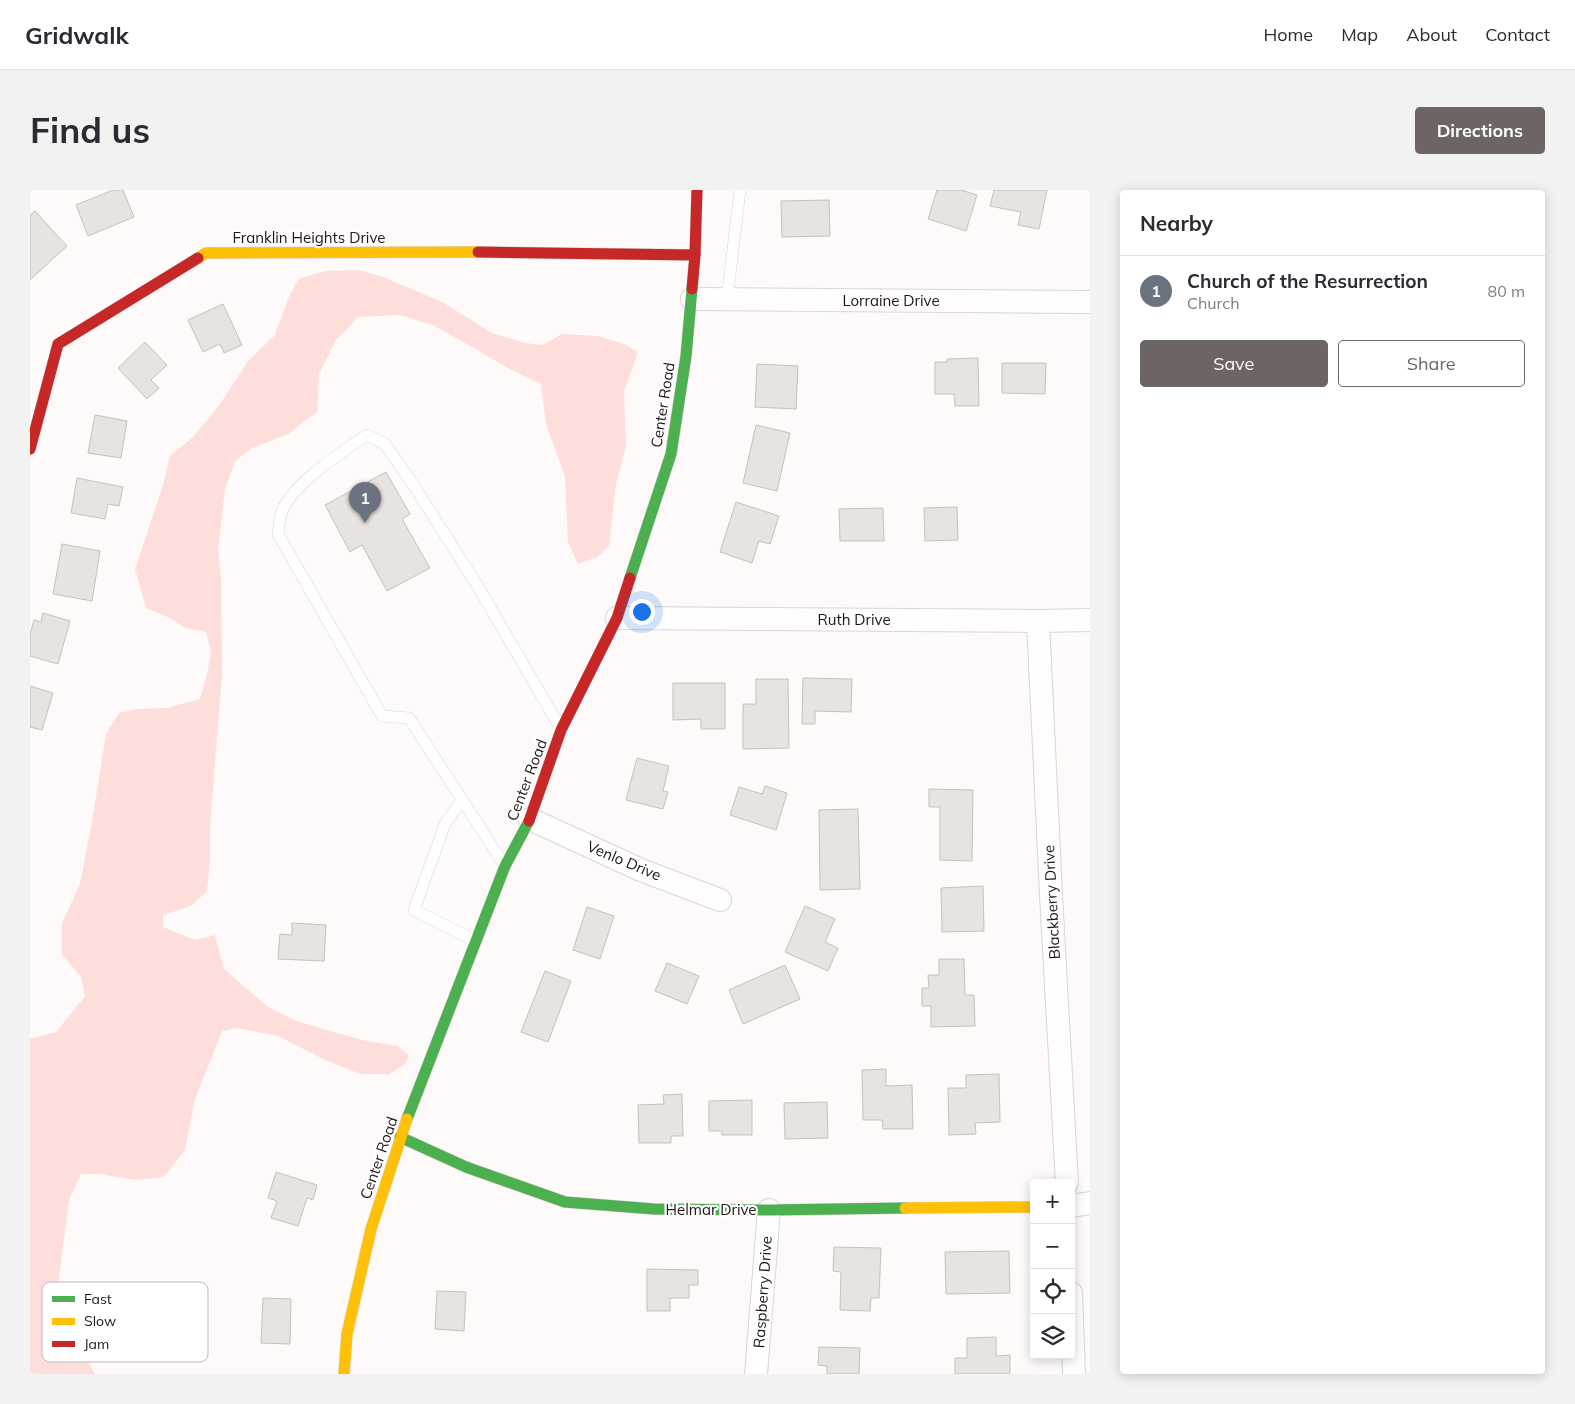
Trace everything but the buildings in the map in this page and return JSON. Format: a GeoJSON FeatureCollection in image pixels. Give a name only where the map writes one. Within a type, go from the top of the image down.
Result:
{"type":"FeatureCollection","features":[{"type":"Feature","properties":{"kind":"street","name":"Center Road"},"geometry":{"type":"LineString","coordinates":[[344,1374],[347,1334],[371,1229],[400,1137],[504,866],[530,820],[561,730],[617,618],[671,454],[686,356],[692,299],[697,190]]}},
{"type":"Feature","properties":{"kind":"street","name":"Franklin Heights Drive"},"geometry":{"type":"LineString","coordinates":[[30,449],[58,344],[206,253],[512,252],[695,255]]}},
{"type":"Feature","properties":{"kind":"street","name":"Lorraine Drive"},"geometry":{"type":"LineString","coordinates":[[692,299],[1090,302]]}},
{"type":"Feature","properties":{"kind":"street","name":"Ruth Drive"},"geometry":{"type":"LineString","coordinates":[[617,618],[1090,620]]}},
{"type":"Feature","properties":{"kind":"street","name":"Blackberry Drive"},"geometry":{"type":"LineString","coordinates":[[1038,621],[1067,1179]]}},
{"type":"Feature","properties":{"kind":"street","name":"Venlo Drive"},"geometry":{"type":"LineString","coordinates":[[530,820],[641,870],[720,900]]}},
{"type":"Feature","properties":{"kind":"street","name":"Helmar Drive"},"geometry":{"type":"LineString","coordinates":[[400,1137],[466,1167],[566,1202],[654,1210],[1030,1207]]}},
{"type":"Feature","properties":{"kind":"street"},"geometry":{"type":"LineString","coordinates":[[1075,1205],[1090,1203]]}},
{"type":"Feature","properties":{"kind":"street","name":"Raspberry Drive"},"geometry":{"type":"LineString","coordinates":[[756,1374],[769,1210]]}},
{"type":"Feature","properties":{"kind":"street"},"geometry":{"type":"LineString","coordinates":[[1072,1314],[1074,1374]]}},
{"type":"Feature","properties":{"kind":"lane"},"geometry":{"type":"LineString","coordinates":[[727,300],[740,190]]}},
{"type":"Feature","properties":{"kind":"lane"},"geometry":{"type":"LineString","coordinates":[[504,866],[408,718],[382,716],[278,534],[281,514],[294,492],[334,457],[367,435],[385,444],[477,585],[561,730]]}},
{"type":"Feature","properties":{"kind":"lane"},"geometry":{"type":"LineString","coordinates":[[462,800],[445,824],[414,910],[476,941]]}},
{"type":"Feature","properties":{"kind":"shaded area"},"geometry":{"type":"Polygon","coordinates":[[[359,270],[383,277],[442,302],[492,333],[525,343],[543,345],[562,334],[598,336],[624,344],[638,352],[624,392],[626,446],[616,484],[609,546],[597,557],[578,564],[568,542],[565,476],[546,424],[541,384],[506,367],[433,325],[399,315],[358,317],[336,340],[319,374],[317,412],[288,434],[252,448],[235,461],[225,489],[218,549],[221,577],[222,675],[210,826],[210,860],[207,891],[191,906],[163,915],[163,927],[195,940],[215,935],[224,969],[268,1007],[299,1022],[362,1040],[397,1046],[409,1055],[405,1064],[389,1074],[361,1074],[325,1060],[278,1036],[237,1028],[222,1031],[195,1099],[185,1150],[164,1177],[136,1180],[100,1174],[81,1174],[69,1200],[58,1282],[42,1282],[42,1362],[88,1362],[95,1374],[30,1374],[30,1039],[56,1032],[85,996],[81,977],[62,954],[62,923],[80,884],[106,734],[119,713],[137,709],[167,708],[200,699],[211,652],[206,632],[186,628],[170,618],[146,608],[135,569],[163,485],[170,456],[193,437],[218,407],[249,360],[274,336],[298,279],[325,271],[359,270]]]}},
{"type":"Feature","properties":{"kind":"traffic: fast"},"geometry":{"type":"LineString","coordinates":[[630,578],[671,454],[686,356],[692,289]]}},
{"type":"Feature","properties":{"kind":"traffic: fast"},"geometry":{"type":"LineString","coordinates":[[407,1119],[505,866],[529,821]]}},
{"type":"Feature","properties":{"kind":"traffic: fast"},"geometry":{"type":"LineString","coordinates":[[400,1137],[466,1167],[565,1202],[654,1209],[905,1208]]}},
{"type":"Feature","properties":{"kind":"traffic: slow"},"geometry":{"type":"LineString","coordinates":[[198,258],[206,253],[478,252]]}},
{"type":"Feature","properties":{"kind":"traffic: slow"},"geometry":{"type":"LineString","coordinates":[[344,1374],[347,1334],[371,1229],[407,1119]]}},
{"type":"Feature","properties":{"kind":"traffic: slow"},"geometry":{"type":"LineString","coordinates":[[905,1208],[1030,1207]]}},
{"type":"Feature","properties":{"kind":"traffic: jam"},"geometry":{"type":"LineString","coordinates":[[692,289],[697,190]]}},
{"type":"Feature","properties":{"kind":"traffic: jam"},"geometry":{"type":"LineString","coordinates":[[478,252],[695,255]]}},
{"type":"Feature","properties":{"kind":"traffic: jam"},"geometry":{"type":"LineString","coordinates":[[30,449],[58,344],[198,258]]}},
{"type":"Feature","properties":{"kind":"traffic: jam"},"geometry":{"type":"LineString","coordinates":[[529,821],[561,730],[617,618],[630,578]]}},
{"type":"Feature","properties":{"kind":"place","name":"Church of the Resurrection"},"geometry":{"type":"Point","coordinates":[365,523]}}]}
